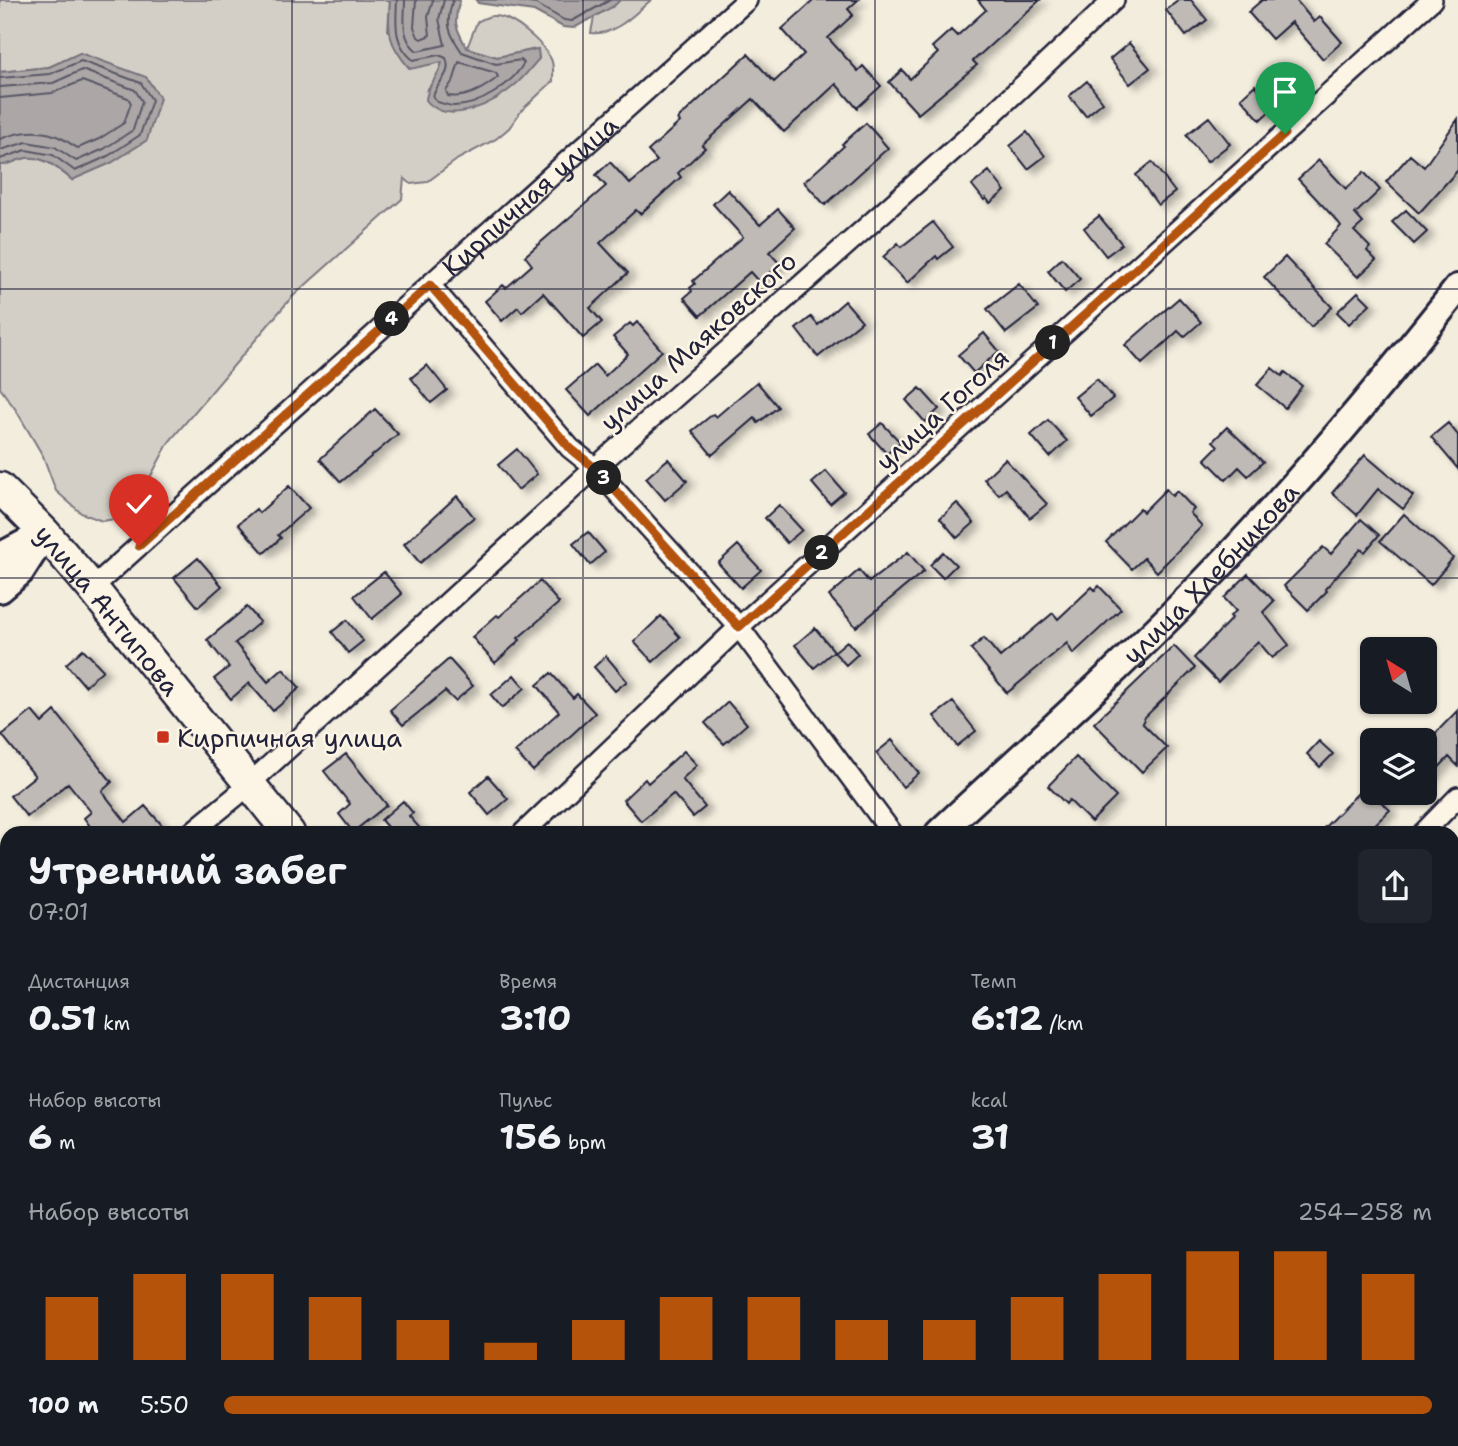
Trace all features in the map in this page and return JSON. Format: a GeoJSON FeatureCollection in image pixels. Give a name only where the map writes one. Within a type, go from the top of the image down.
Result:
{"type":"FeatureCollection","features":[{"type":"Feature","properties":{"kind":"main road","name":"улица Антипова"},"geometry":{"type":"LineString","coordinates":[[0,488],[45,533],[92,588],[283,826]]}},
{"type":"Feature","properties":{"kind":"street","name":"Кирпичная улица"},"geometry":{"type":"LineString","coordinates":[[92,588],[747,0]]}},
{"type":"Feature","properties":{"kind":"street","name":"улица Маяковского"},"geometry":{"type":"LineString","coordinates":[[199,826],[249,784],[595,468],[968,137],[1114,0]]}},
{"type":"Feature","properties":{"kind":"street","name":"улица Гоголя"},"geometry":{"type":"LineString","coordinates":[[530,826],[739,627],[1432,0]]}},
{"type":"Feature","properties":{"kind":"street"},"geometry":{"type":"LineString","coordinates":[[430,285],[570,448],[595,468],[739,627],[887,826]]}},
{"type":"Feature","properties":{"kind":"street","name":"улица Хлебникова"},"geometry":{"type":"LineString","coordinates":[[947,826],[1078,705],[1205,582],[1326,449],[1458,288]]}},
{"type":"Feature","properties":{"kind":"street"},"geometry":{"type":"LineString","coordinates":[[0,560],[5,554],[45,533]]}},
{"type":"Feature","properties":{"kind":"street"},"geometry":{"type":"LineString","coordinates":[[0,589],[20,572],[45,533]]}},
{"type":"Feature","properties":{"kind":"street"},"geometry":{"type":"LineString","coordinates":[[1430,826],[1458,797]]}},
{"type":"Feature","properties":{"kind":"shaded area"},"geometry":{"type":"Polygon","coordinates":[[[0,0],[390,0],[388,31],[442,62],[440,72],[427,90],[539,58],[537,49],[497,57],[467,48],[477,22],[492,16],[517,25],[541,45],[552,61],[553,81],[496,139],[458,159],[427,182],[411,184],[404,178],[402,199],[291,298],[169,442],[139,498],[135,516],[102,521],[81,513],[56,491],[43,456],[0,388],[0,165],[36,158],[49,163],[72,180],[80,53],[49,67],[0,72],[0,0]]]}},
{"type":"Feature","properties":{"kind":"shaded area"},"geometry":{"type":"Polygon","coordinates":[[[620,0],[651,0],[616,28],[591,33],[594,17],[620,0]]]}},
{"type":"Feature","properties":{"kind":"water"},"geometry":{"type":"Polygon","coordinates":[[[390,0],[460,0],[456,25],[467,48],[497,57],[538,49],[539,59],[516,84],[484,105],[459,112],[446,112],[435,108],[426,100],[442,62],[410,69],[393,44],[389,21],[390,0]]]}},
{"type":"Feature","properties":{"kind":"water"},"geometry":{"type":"Polygon","coordinates":[[[476,0],[620,0],[574,28],[563,27],[534,11],[478,3],[476,0]]]}},
{"type":"Feature","properties":{"kind":"water"},"geometry":{"type":"Polygon","coordinates":[[[80,53],[146,77],[160,98],[147,140],[111,163],[72,180],[49,163],[36,158],[0,165],[0,72],[49,67],[80,53]]]}},
{"type":"Feature","properties":{"kind":"building"},"geometry":{"type":"Polygon","coordinates":[[[814,0],[858,0],[848,9],[853,15],[828,38],[858,71],[863,66],[881,86],[857,108],[836,84],[784,132],[753,99],[702,145],[705,148],[678,173],[681,177],[640,214],[636,210],[600,243],[628,273],[590,308],[602,322],[583,338],[543,293],[522,312],[518,307],[502,321],[485,301],[503,285],[506,288],[532,265],[525,256],[606,186],[596,175],[610,162],[630,184],[657,161],[648,151],[748,54],[774,82],[804,54],[782,29],[814,0]]]}},
{"type":"Feature","properties":{"kind":"building"},"geometry":{"type":"Polygon","coordinates":[[[978,0],[1040,0],[973,61],[977,65],[918,114],[889,82],[902,70],[910,79],[938,53],[932,47],[951,30],[957,36],[986,10],[978,0]]]}},
{"type":"Feature","properties":{"kind":"building"},"geometry":{"type":"Polygon","coordinates":[[[1179,0],[1191,0],[1207,20],[1186,36],[1166,10],[1179,0]]]}},
{"type":"Feature","properties":{"kind":"building"},"geometry":{"type":"Polygon","coordinates":[[[1262,0],[1296,0],[1314,22],[1320,17],[1342,42],[1323,59],[1291,22],[1272,39],[1248,12],[1262,0]]]}},
{"type":"Feature","properties":{"kind":"building"},"geometry":{"type":"Polygon","coordinates":[[[1129,43],[1150,68],[1130,84],[1110,59],[1129,43]]]}},
{"type":"Feature","properties":{"kind":"building"},"geometry":{"type":"Polygon","coordinates":[[[1087,81],[1103,102],[1086,116],[1069,96],[1087,81]]]}},
{"type":"Feature","properties":{"kind":"building"},"geometry":{"type":"Polygon","coordinates":[[[1255,85],[1274,107],[1260,120],[1241,98],[1255,85]]]}},
{"type":"Feature","properties":{"kind":"building"},"geometry":{"type":"Polygon","coordinates":[[[1209,117],[1230,144],[1207,162],[1186,135],[1209,117]]]}},
{"type":"Feature","properties":{"kind":"building"},"geometry":{"type":"Polygon","coordinates":[[[1458,119],[1458,170],[1419,213],[1386,182],[1410,155],[1424,167],[1458,119]]]}},
{"type":"Feature","properties":{"kind":"building"},"geometry":{"type":"Polygon","coordinates":[[[866,123],[888,148],[825,205],[804,182],[866,123]]]}},
{"type":"Feature","properties":{"kind":"building"},"geometry":{"type":"Polygon","coordinates":[[[1027,132],[1045,156],[1028,169],[1010,146],[1027,132]]]}},
{"type":"Feature","properties":{"kind":"building"},"geometry":{"type":"Polygon","coordinates":[[[1319,160],[1346,189],[1364,172],[1380,190],[1355,214],[1363,223],[1354,231],[1370,247],[1367,251],[1376,260],[1358,277],[1324,244],[1341,226],[1298,179],[1319,160]]]}},
{"type":"Feature","properties":{"kind":"building"},"geometry":{"type":"Polygon","coordinates":[[[1152,162],[1175,192],[1158,205],[1136,175],[1152,162]]]}},
{"type":"Feature","properties":{"kind":"building"},"geometry":{"type":"Polygon","coordinates":[[[989,171],[1005,191],[990,203],[986,198],[984,200],[972,185],[989,171]]]}},
{"type":"Feature","properties":{"kind":"building"},"geometry":{"type":"Polygon","coordinates":[[[728,190],[760,225],[778,209],[795,228],[769,252],[780,264],[759,282],[750,272],[700,316],[684,298],[692,291],[690,288],[695,284],[693,281],[743,237],[713,204],[728,190]]]}},
{"type":"Feature","properties":{"kind":"building"},"geometry":{"type":"Polygon","coordinates":[[[1406,210],[1427,232],[1414,244],[1392,222],[1406,210]]]}},
{"type":"Feature","properties":{"kind":"building"},"geometry":{"type":"Polygon","coordinates":[[[1099,216],[1122,244],[1106,256],[1084,228],[1099,216]]]}},
{"type":"Feature","properties":{"kind":"building"},"geometry":{"type":"Polygon","coordinates":[[[933,222],[953,247],[938,259],[936,256],[907,283],[883,257],[898,243],[901,247],[933,222]]]}},
{"type":"Feature","properties":{"kind":"building"},"geometry":{"type":"Polygon","coordinates":[[[1285,257],[1332,307],[1311,327],[1264,277],[1285,257]]]}},
{"type":"Feature","properties":{"kind":"building"},"geometry":{"type":"Polygon","coordinates":[[[1062,258],[1080,279],[1065,292],[1048,271],[1062,258]]]}},
{"type":"Feature","properties":{"kind":"building"},"geometry":{"type":"Polygon","coordinates":[[[1019,284],[1038,308],[1006,333],[987,309],[1019,284]]]}},
{"type":"Feature","properties":{"kind":"building"},"geometry":{"type":"Polygon","coordinates":[[[1358,292],[1370,304],[1349,324],[1337,312],[1358,292]]]}},
{"type":"Feature","properties":{"kind":"building"},"geometry":{"type":"Polygon","coordinates":[[[1179,298],[1201,322],[1184,337],[1178,331],[1142,364],[1125,345],[1179,298]]]}},
{"type":"Feature","properties":{"kind":"building"},"geometry":{"type":"Polygon","coordinates":[[[845,301],[862,321],[818,357],[796,329],[811,317],[818,325],[845,301]]]}},
{"type":"Feature","properties":{"kind":"building"},"geometry":{"type":"Polygon","coordinates":[[[637,322],[662,351],[590,416],[566,390],[595,365],[605,376],[628,354],[613,337],[630,323],[633,326],[637,322]]]}},
{"type":"Feature","properties":{"kind":"building"},"geometry":{"type":"Polygon","coordinates":[[[984,333],[999,351],[974,373],[958,355],[984,333]]]}},
{"type":"Feature","properties":{"kind":"building"},"geometry":{"type":"Polygon","coordinates":[[[427,365],[447,390],[431,403],[411,378],[427,365]]]}},
{"type":"Feature","properties":{"kind":"building"},"geometry":{"type":"Polygon","coordinates":[[[1272,368],[1282,376],[1285,372],[1302,386],[1285,408],[1257,385],[1272,368]]]}},
{"type":"Feature","properties":{"kind":"building"},"geometry":{"type":"Polygon","coordinates":[[[1097,379],[1113,398],[1091,416],[1075,397],[1097,379]]]}},
{"type":"Feature","properties":{"kind":"building"},"geometry":{"type":"Polygon","coordinates":[[[757,382],[778,407],[758,423],[755,418],[712,455],[692,431],[713,414],[716,417],[757,382]]]}},
{"type":"Feature","properties":{"kind":"building"},"geometry":{"type":"Polygon","coordinates":[[[920,388],[939,409],[925,422],[906,400],[920,388]]]}},
{"type":"Feature","properties":{"kind":"building"},"geometry":{"type":"Polygon","coordinates":[[[375,409],[398,434],[341,482],[320,459],[375,409]]]}},
{"type":"Feature","properties":{"kind":"building"},"geometry":{"type":"Polygon","coordinates":[[[1048,420],[1067,441],[1050,457],[1031,435],[1048,420]]]}},
{"type":"Feature","properties":{"kind":"building"},"geometry":{"type":"Polygon","coordinates":[[[882,423],[900,442],[887,454],[869,434],[882,423]]]}},
{"type":"Feature","properties":{"kind":"building"},"geometry":{"type":"Polygon","coordinates":[[[1448,423],[1458,435],[1458,469],[1431,437],[1448,423]]]}},
{"type":"Feature","properties":{"kind":"building"},"geometry":{"type":"Polygon","coordinates":[[[1227,427],[1263,462],[1248,476],[1239,467],[1226,480],[1205,459],[1218,446],[1213,441],[1227,427]]]}},
{"type":"Feature","properties":{"kind":"building"},"geometry":{"type":"Polygon","coordinates":[[[517,449],[537,474],[518,490],[498,465],[517,449]]]}},
{"type":"Feature","properties":{"kind":"building"},"geometry":{"type":"Polygon","coordinates":[[[1365,455],[1413,496],[1403,509],[1378,489],[1357,515],[1332,493],[1365,455]]]}},
{"type":"Feature","properties":{"kind":"building"},"geometry":{"type":"Polygon","coordinates":[[[668,459],[687,481],[665,500],[646,478],[668,459]]]}},
{"type":"Feature","properties":{"kind":"building"},"geometry":{"type":"Polygon","coordinates":[[[1005,459],[1047,504],[1030,518],[1006,489],[999,495],[984,479],[1005,459]]]}},
{"type":"Feature","properties":{"kind":"building"},"geometry":{"type":"Polygon","coordinates":[[[826,471],[844,492],[830,504],[812,483],[826,471]]]}},
{"type":"Feature","properties":{"kind":"building"},"geometry":{"type":"Polygon","coordinates":[[[289,486],[309,508],[278,535],[281,538],[264,553],[238,524],[256,509],[259,513],[289,486]]]}},
{"type":"Feature","properties":{"kind":"building"},"geometry":{"type":"Polygon","coordinates":[[[1166,489],[1172,496],[1177,491],[1194,509],[1190,513],[1202,526],[1157,572],[1144,558],[1132,569],[1106,542],[1140,508],[1143,512],[1166,489]]]}},
{"type":"Feature","properties":{"kind":"building"},"geometry":{"type":"Polygon","coordinates":[[[457,496],[474,517],[420,563],[404,544],[457,496]]]}},
{"type":"Feature","properties":{"kind":"building"},"geometry":{"type":"Polygon","coordinates":[[[957,503],[974,523],[957,538],[940,518],[957,503]]]}},
{"type":"Feature","properties":{"kind":"building"},"geometry":{"type":"Polygon","coordinates":[[[779,505],[802,530],[787,543],[765,518],[779,505]]]}},
{"type":"Feature","properties":{"kind":"building"},"geometry":{"type":"Polygon","coordinates":[[[1404,514],[1453,558],[1431,585],[1380,541],[1404,514]]]}},
{"type":"Feature","properties":{"kind":"building"},"geometry":{"type":"Polygon","coordinates":[[[1361,519],[1379,535],[1365,552],[1361,549],[1308,610],[1284,586],[1323,547],[1331,554],[1361,519]]]}},
{"type":"Feature","properties":{"kind":"building"},"geometry":{"type":"Polygon","coordinates":[[[588,532],[605,552],[590,565],[573,544],[588,532]]]}},
{"type":"Feature","properties":{"kind":"building"},"geometry":{"type":"Polygon","coordinates":[[[738,545],[761,570],[741,588],[718,563],[738,545]]]}},
{"type":"Feature","properties":{"kind":"building"},"geometry":{"type":"Polygon","coordinates":[[[908,552],[924,571],[856,627],[829,596],[859,570],[869,582],[908,552]]]}},
{"type":"Feature","properties":{"kind":"building"},"geometry":{"type":"Polygon","coordinates":[[[943,552],[956,565],[943,578],[930,565],[943,552]]]}},
{"type":"Feature","properties":{"kind":"building"},"geometry":{"type":"Polygon","coordinates":[[[198,558],[222,586],[198,607],[174,578],[198,558]]]}},
{"type":"Feature","properties":{"kind":"building"},"geometry":{"type":"Polygon","coordinates":[[[384,572],[402,594],[372,619],[354,596],[384,572]]]}},
{"type":"Feature","properties":{"kind":"building"},"geometry":{"type":"Polygon","coordinates":[[[1248,574],[1274,601],[1263,612],[1289,645],[1272,658],[1258,641],[1218,682],[1194,658],[1232,618],[1230,616],[1236,611],[1224,598],[1248,574]]]}},
{"type":"Feature","properties":{"kind":"building"},"geometry":{"type":"Polygon","coordinates":[[[540,581],[559,603],[518,638],[520,640],[495,663],[472,637],[540,581]]]}},
{"type":"Feature","properties":{"kind":"building"},"geometry":{"type":"Polygon","coordinates":[[[1099,586],[1121,609],[1073,654],[1067,643],[1007,693],[971,649],[984,638],[1000,657],[1053,613],[1058,619],[1092,587],[1095,590],[1099,586]]]}},
{"type":"Feature","properties":{"kind":"building"},"geometry":{"type":"Polygon","coordinates":[[[247,607],[260,622],[235,643],[268,682],[283,669],[300,688],[273,711],[249,683],[231,699],[214,679],[229,667],[207,640],[247,607]]]}},
{"type":"Feature","properties":{"kind":"building"},"geometry":{"type":"Polygon","coordinates":[[[661,616],[680,637],[653,662],[634,642],[661,616]]]}},
{"type":"Feature","properties":{"kind":"building"},"geometry":{"type":"Polygon","coordinates":[[[347,620],[363,641],[348,653],[332,632],[347,620]]]}},
{"type":"Feature","properties":{"kind":"building"},"geometry":{"type":"Polygon","coordinates":[[[815,628],[834,651],[814,668],[795,645],[815,628]]]}},
{"type":"Feature","properties":{"kind":"building"},"geometry":{"type":"Polygon","coordinates":[[[847,641],[858,654],[846,665],[834,652],[847,641]]]}},
{"type":"Feature","properties":{"kind":"building"},"geometry":{"type":"Polygon","coordinates":[[[1174,646],[1195,668],[1145,717],[1142,723],[1167,748],[1142,772],[1094,723],[1174,646]]]}},
{"type":"Feature","properties":{"kind":"building"},"geometry":{"type":"Polygon","coordinates":[[[83,649],[103,670],[85,686],[66,664],[83,649]]]}},
{"type":"Feature","properties":{"kind":"building"},"geometry":{"type":"Polygon","coordinates":[[[606,656],[627,681],[615,691],[594,667],[606,656]]]}},
{"type":"Feature","properties":{"kind":"building"},"geometry":{"type":"Polygon","coordinates":[[[449,659],[473,686],[455,701],[445,691],[403,725],[390,710],[449,659]]]}},
{"type":"Feature","properties":{"kind":"building"},"geometry":{"type":"Polygon","coordinates":[[[551,673],[573,698],[577,694],[595,713],[533,771],[515,752],[559,712],[537,685],[551,673]]]}},
{"type":"Feature","properties":{"kind":"building"},"geometry":{"type":"Polygon","coordinates":[[[514,675],[525,688],[502,708],[491,695],[514,675]]]}},
{"type":"Feature","properties":{"kind":"building"},"geometry":{"type":"Polygon","coordinates":[[[728,702],[747,724],[724,744],[705,723],[728,702]]]}},
{"type":"Feature","properties":{"kind":"building"},"geometry":{"type":"Polygon","coordinates":[[[953,702],[976,731],[957,746],[934,716],[953,702]]]}},
{"type":"Feature","properties":{"kind":"building"},"geometry":{"type":"Polygon","coordinates":[[[1458,710],[1458,766],[1449,757],[1437,769],[1437,732],[1458,710]]]}},
{"type":"Feature","properties":{"kind":"building"},"geometry":{"type":"Polygon","coordinates":[[[32,711],[42,723],[55,711],[112,782],[102,791],[126,822],[145,806],[162,825],[90,826],[84,818],[91,812],[68,783],[27,817],[10,796],[35,776],[2,735],[32,711]]]}},
{"type":"Feature","properties":{"kind":"building"},"geometry":{"type":"Polygon","coordinates":[[[892,740],[919,773],[903,787],[876,753],[892,740]]]}},
{"type":"Feature","properties":{"kind":"building"},"geometry":{"type":"Polygon","coordinates":[[[1319,741],[1333,754],[1320,767],[1307,754],[1319,741]]]}},
{"type":"Feature","properties":{"kind":"building"},"geometry":{"type":"Polygon","coordinates":[[[684,751],[697,765],[682,779],[705,807],[693,817],[673,794],[641,821],[623,800],[645,779],[648,783],[684,751]]]}},
{"type":"Feature","properties":{"kind":"building"},"geometry":{"type":"Polygon","coordinates":[[[346,754],[387,805],[361,826],[348,826],[339,814],[350,804],[324,771],[346,754]]]}},
{"type":"Feature","properties":{"kind":"building"},"geometry":{"type":"Polygon","coordinates":[[[1076,757],[1116,797],[1091,822],[1069,800],[1066,804],[1048,786],[1076,757]]]}},
{"type":"Feature","properties":{"kind":"building"},"geometry":{"type":"Polygon","coordinates":[[[488,776],[508,799],[489,815],[470,792],[488,776]]]}},
{"type":"Feature","properties":{"kind":"building"},"geometry":{"type":"Polygon","coordinates":[[[1360,791],[1360,805],[1384,805],[1390,810],[1373,826],[1326,826],[1360,791]]]}},
{"type":"Feature","properties":{"kind":"building"},"geometry":{"type":"Polygon","coordinates":[[[403,801],[413,813],[409,816],[418,826],[386,826],[381,820],[403,801]]]}},
{"type":"Feature","properties":{"kind":"place","name":"Кирпичная улица"},"geometry":{"type":"Point","coordinates":[163,737]}},
{"type":"Feature","properties":{"kind":"route"},"geometry":{"type":"LineString","coordinates":[[139,546],[430,285],[570,448],[595,468],[739,627],[1285,134]]}}]}
